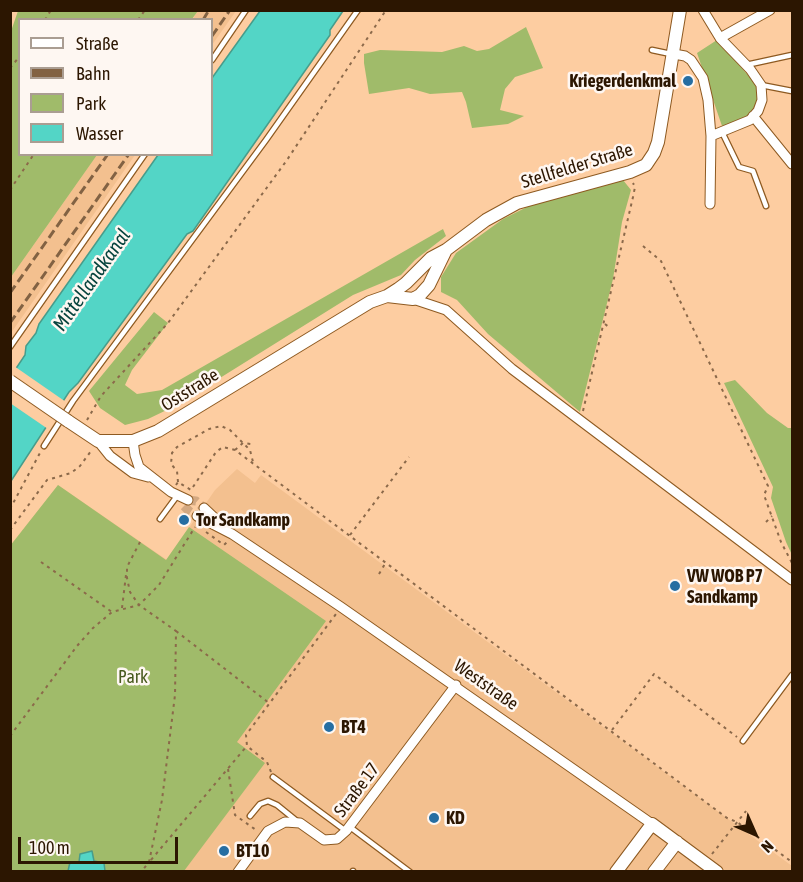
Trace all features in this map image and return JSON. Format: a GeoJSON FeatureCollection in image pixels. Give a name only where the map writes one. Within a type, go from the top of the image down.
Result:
{"type":"FeatureCollection","features":[{"type":"Feature","properties":{"kind":"street","name":"Stellfelder Straße"},"geometry":{"type":"LineString","coordinates":[[387,296],[406,283],[432,258],[447,250],[486,220],[517,203],[630,172],[646,165],[658,142],[680,10]]}},
{"type":"Feature","properties":{"kind":"street"},"geometry":{"type":"LineString","coordinates":[[703,10],[720,38],[746,65],[761,85],[762,100],[758,111],[753,116],[738,126],[711,136]]}},
{"type":"Feature","properties":{"kind":"street"},"geometry":{"type":"LineString","coordinates":[[720,38],[770,10]]}},
{"type":"Feature","properties":{"kind":"street"},"geometry":{"type":"LineString","coordinates":[[674,54],[691,60],[703,78],[708,100],[711,136],[710,204]]}},
{"type":"Feature","properties":{"kind":"street"},"geometry":{"type":"LineString","coordinates":[[753,116],[792,164]]}},
{"type":"Feature","properties":{"kind":"street"},"geometry":{"type":"LineString","coordinates":[[413,299],[429,285],[447,250]]}},
{"type":"Feature","properties":{"kind":"street"},"geometry":{"type":"LineString","coordinates":[[387,296],[413,299],[446,310],[512,369],[792,580]]}},
{"type":"Feature","properties":{"kind":"street","name":"Oststraße"},"geometry":{"type":"LineString","coordinates":[[98,441],[134,441],[158,431],[370,302],[387,296]]}},
{"type":"Feature","properties":{"kind":"street"},"geometry":{"type":"LineString","coordinates":[[10,381],[98,441],[110,456],[133,473],[151,478]]}},
{"type":"Feature","properties":{"kind":"street"},"geometry":{"type":"LineString","coordinates":[[134,441],[139,467],[177,496],[188,499]]}},
{"type":"Feature","properties":{"kind":"street","name":"Weststraße"},"geometry":{"type":"LineString","coordinates":[[200,514],[456,686],[717,872]]}},
{"type":"Feature","properties":{"kind":"street","name":"Straße 17"},"geometry":{"type":"LineString","coordinates":[[300,823],[324,840],[337,839],[348,829],[456,686]]}},
{"type":"Feature","properties":{"kind":"street"},"geometry":{"type":"LineString","coordinates":[[238,872],[268,831],[285,822],[300,823]]}},
{"type":"Feature","properties":{"kind":"street"},"geometry":{"type":"LineString","coordinates":[[616,872],[652,824]]}},
{"type":"Feature","properties":{"kind":"street"},"geometry":{"type":"LineString","coordinates":[[654,872],[677,842]]}},
{"type":"Feature","properties":{"kind":"lane"},"geometry":{"type":"LineString","coordinates":[[213,59],[246,10]]}},
{"type":"Feature","properties":{"kind":"lane"},"geometry":{"type":"LineString","coordinates":[[44,446],[73,401],[266,140],[358,10]]}},
{"type":"Feature","properties":{"kind":"lane"},"geometry":{"type":"LineString","coordinates":[[652,50],[674,54]]}},
{"type":"Feature","properties":{"kind":"lane"},"geometry":{"type":"LineString","coordinates":[[746,65],[792,55]]}},
{"type":"Feature","properties":{"kind":"lane"},"geometry":{"type":"LineString","coordinates":[[761,85],[792,91]]}},
{"type":"Feature","properties":{"kind":"lane"},"geometry":{"type":"LineString","coordinates":[[722,132],[739,167],[753,171],[766,206]]}},
{"type":"Feature","properties":{"kind":"lane"},"geometry":{"type":"LineString","coordinates":[[10,347],[145,156]]}},
{"type":"Feature","properties":{"kind":"lane"},"geometry":{"type":"LineString","coordinates":[[160,519],[177,496]]}},
{"type":"Feature","properties":{"kind":"lane"},"geometry":{"type":"LineString","coordinates":[[743,741],[792,675]]}},
{"type":"Feature","properties":{"kind":"lane"},"geometry":{"type":"LineString","coordinates":[[273,777],[410,872]]}},
{"type":"Feature","properties":{"kind":"lane"},"geometry":{"type":"LineString","coordinates":[[250,816],[260,804],[268,801],[277,805],[300,823]]}},
{"type":"Feature","properties":{"kind":"path"},"geometry":{"type":"LineString","coordinates":[[80,430],[101,396],[168,323],[286,160],[386,10]]}},
{"type":"Feature","properties":{"kind":"path"},"geometry":{"type":"LineString","coordinates":[[10,190],[33,156]]}},
{"type":"Feature","properties":{"kind":"path"},"geometry":{"type":"LineString","coordinates":[[585,424],[583,412],[635,187],[630,172]]}},
{"type":"Feature","properties":{"kind":"path"},"geometry":{"type":"LineString","coordinates":[[643,246],[661,261],[689,325],[756,460],[768,486],[764,495],[781,542],[792,563]]}},
{"type":"Feature","properties":{"kind":"path"},"geometry":{"type":"LineString","coordinates":[[605,324],[610,328]]}},
{"type":"Feature","properties":{"kind":"path"},"geometry":{"type":"LineString","coordinates":[[709,373],[712,370]]}},
{"type":"Feature","properties":{"kind":"path"},"geometry":{"type":"LineString","coordinates":[[178,482],[177,471],[171,464],[172,453],[177,447],[209,429],[221,426],[230,430],[250,450],[253,462]]}},
{"type":"Feature","properties":{"kind":"path"},"geometry":{"type":"LineString","coordinates":[[10,530],[41,486],[47,480],[71,473],[80,466],[98,441]]}},
{"type":"Feature","properties":{"kind":"path"},"geometry":{"type":"LineString","coordinates":[[235,450],[243,443],[251,444]]}},
{"type":"Feature","properties":{"kind":"path"},"geometry":{"type":"LineString","coordinates":[[10,509],[44,446]]}},
{"type":"Feature","properties":{"kind":"path"},"geometry":{"type":"LineString","coordinates":[[188,499],[216,452],[224,447],[235,450],[727,818],[737,822],[792,862]]}},
{"type":"Feature","properties":{"kind":"path"},"geometry":{"type":"LineString","coordinates":[[350,535],[409,457]]}},
{"type":"Feature","properties":{"kind":"path"},"geometry":{"type":"LineString","coordinates":[[752,465],[756,460]]}},
{"type":"Feature","properties":{"kind":"path"},"geometry":{"type":"LineString","coordinates":[[10,736],[77,646],[112,612],[139,605],[159,585],[200,514]]}},
{"type":"Feature","properties":{"kind":"path"},"geometry":{"type":"LineString","coordinates":[[766,522],[772,516]]}},
{"type":"Feature","properties":{"kind":"path"},"geometry":{"type":"LineString","coordinates":[[121,610],[127,567],[140,542]]}},
{"type":"Feature","properties":{"kind":"path"},"geometry":{"type":"LineString","coordinates":[[777,545],[781,542]]}},
{"type":"Feature","properties":{"kind":"path"},"geometry":{"type":"LineString","coordinates":[[379,574],[386,561]]}},
{"type":"Feature","properties":{"kind":"path"},"geometry":{"type":"LineString","coordinates":[[41,562],[112,612]]}},
{"type":"Feature","properties":{"kind":"path"},"geometry":{"type":"LineString","coordinates":[[127,567],[130,592],[139,605],[269,704]]}},
{"type":"Feature","properties":{"kind":"path"},"geometry":{"type":"LineString","coordinates":[[141,872],[247,746],[246,735],[341,607]]}},
{"type":"Feature","properties":{"kind":"path"},"geometry":{"type":"LineString","coordinates":[[149,862],[162,800],[175,695],[176,631]]}},
{"type":"Feature","properties":{"kind":"path"},"geometry":{"type":"LineString","coordinates":[[612,730],[654,674],[743,741]]}},
{"type":"Feature","properties":{"kind":"path"},"geometry":{"type":"LineString","coordinates":[[247,746],[267,762],[273,777]]}},
{"type":"Feature","properties":{"kind":"path"},"geometry":{"type":"LineString","coordinates":[[228,769],[236,815],[264,836]]}},
{"type":"Feature","properties":{"kind":"path"},"geometry":{"type":"LineString","coordinates":[[705,863],[746,811]]}},
{"type":"Feature","properties":{"kind":"shaded area"},"geometry":{"type":"Polygon","coordinates":[[[198,11],[236,11],[213,44],[213,18],[193,18],[198,11]]]}},
{"type":"Feature","properties":{"kind":"shaded area"},"geometry":{"type":"Polygon","coordinates":[[[96,156],[134,156],[11,333],[11,277],[96,156]]]}},
{"type":"Feature","properties":{"kind":"shaded area"},"geometry":{"type":"Polygon","coordinates":[[[237,469],[255,483],[261,475],[792,866],[792,871],[11,871],[10,546],[58,485],[167,560],[215,490],[237,469]]]}},
{"type":"Feature","properties":{"kind":"green space"},"geometry":{"type":"Polygon","coordinates":[[[18,11],[198,11],[193,18],[18,18],[18,156],[96,156],[11,277],[10,34],[18,11]]]}},
{"type":"Feature","properties":{"kind":"green space"},"geometry":{"type":"Polygon","coordinates":[[[526,27],[543,68],[515,77],[505,89],[500,110],[524,116],[508,124],[472,128],[462,92],[430,94],[409,88],[369,94],[364,54],[380,50],[442,52],[464,46],[477,51],[489,49],[526,27]]]}},
{"type":"Feature","properties":{"kind":"green space"},"geometry":{"type":"Polygon","coordinates":[[[717,40],[755,83],[758,91],[758,101],[749,117],[722,126],[697,53],[717,40]]]}},
{"type":"Feature","properties":{"kind":"green space"},"geometry":{"type":"Polygon","coordinates":[[[609,180],[623,180],[631,190],[622,222],[613,279],[580,412],[488,334],[457,300],[441,292],[441,277],[456,253],[503,219],[527,207],[609,180]]]}},
{"type":"Feature","properties":{"kind":"green space"},"geometry":{"type":"Polygon","coordinates":[[[443,229],[446,236],[415,260],[401,275],[353,295],[175,406],[148,419],[125,425],[100,408],[89,391],[154,312],[168,323],[132,370],[125,385],[137,394],[162,390],[443,229]]]}},
{"type":"Feature","properties":{"kind":"green space"},"geometry":{"type":"Polygon","coordinates":[[[735,380],[767,413],[788,428],[792,428],[792,555],[771,498],[773,487],[724,383],[735,380]]]}},
{"type":"Feature","properties":{"kind":"green space","name":"Park"},"geometry":{"type":"Polygon","coordinates":[[[58,485],[166,560],[189,527],[326,621],[237,742],[265,763],[184,871],[11,871],[10,546],[58,485]]]}},
{"type":"Feature","properties":{"kind":"water","name":"Mittellandkanal"},"geometry":{"type":"Polygon","coordinates":[[[260,11],[343,11],[330,30],[330,35],[193,231],[187,234],[78,383],[69,392],[11,481],[11,376],[25,355],[26,346],[36,333],[39,324],[157,156],[213,156],[213,77],[260,11]]]}},
{"type":"Feature","properties":{"kind":"water"},"geometry":{"type":"Polygon","coordinates":[[[92,851],[94,861],[104,863],[105,871],[68,871],[70,862],[79,862],[80,854],[92,851]]]}},
{"type":"Feature","properties":{"kind":"pier"},"geometry":{"type":"Polygon","coordinates":[[[14,366],[66,402],[48,429],[10,403],[10,371],[14,366]]]}},
{"type":"Feature","properties":{"kind":"tunnel"},"geometry":{"type":"LineString","coordinates":[[188,500],[196,501],[204,508]]}},
{"type":"Feature","properties":{"kind":"tunnel"},"geometry":{"type":"LineString","coordinates":[[184,506],[197,516]]}},
{"type":"Feature","properties":{"kind":"railway"},"geometry":{"type":"LineString","coordinates":[[204,18],[209,10]]}},
{"type":"Feature","properties":{"kind":"railway"},"geometry":{"type":"LineString","coordinates":[[213,35],[230,10]]}},
{"type":"Feature","properties":{"kind":"railway"},"geometry":{"type":"LineString","coordinates":[[10,293],[107,156]]}},
{"type":"Feature","properties":{"kind":"railway"},"geometry":{"type":"LineString","coordinates":[[10,323],[128,156]]}},
{"type":"Feature","properties":{"kind":"place","name":"Kriegerdenkmal"},"geometry":{"type":"Point","coordinates":[688,81]}},
{"type":"Feature","properties":{"kind":"place","name":"Tor Sandkamp"},"geometry":{"type":"Point","coordinates":[184,520]}},
{"type":"Feature","properties":{"kind":"place","name":"VW WOB P7 Sandkamp"},"geometry":{"type":"Point","coordinates":[675,586]}},
{"type":"Feature","properties":{"kind":"place","name":"BT4"},"geometry":{"type":"Point","coordinates":[329,727]}},
{"type":"Feature","properties":{"kind":"place","name":"KD"},"geometry":{"type":"Point","coordinates":[434,818]}},
{"type":"Feature","properties":{"kind":"place","name":"BT10"},"geometry":{"type":"Point","coordinates":[224,851]}}]}
